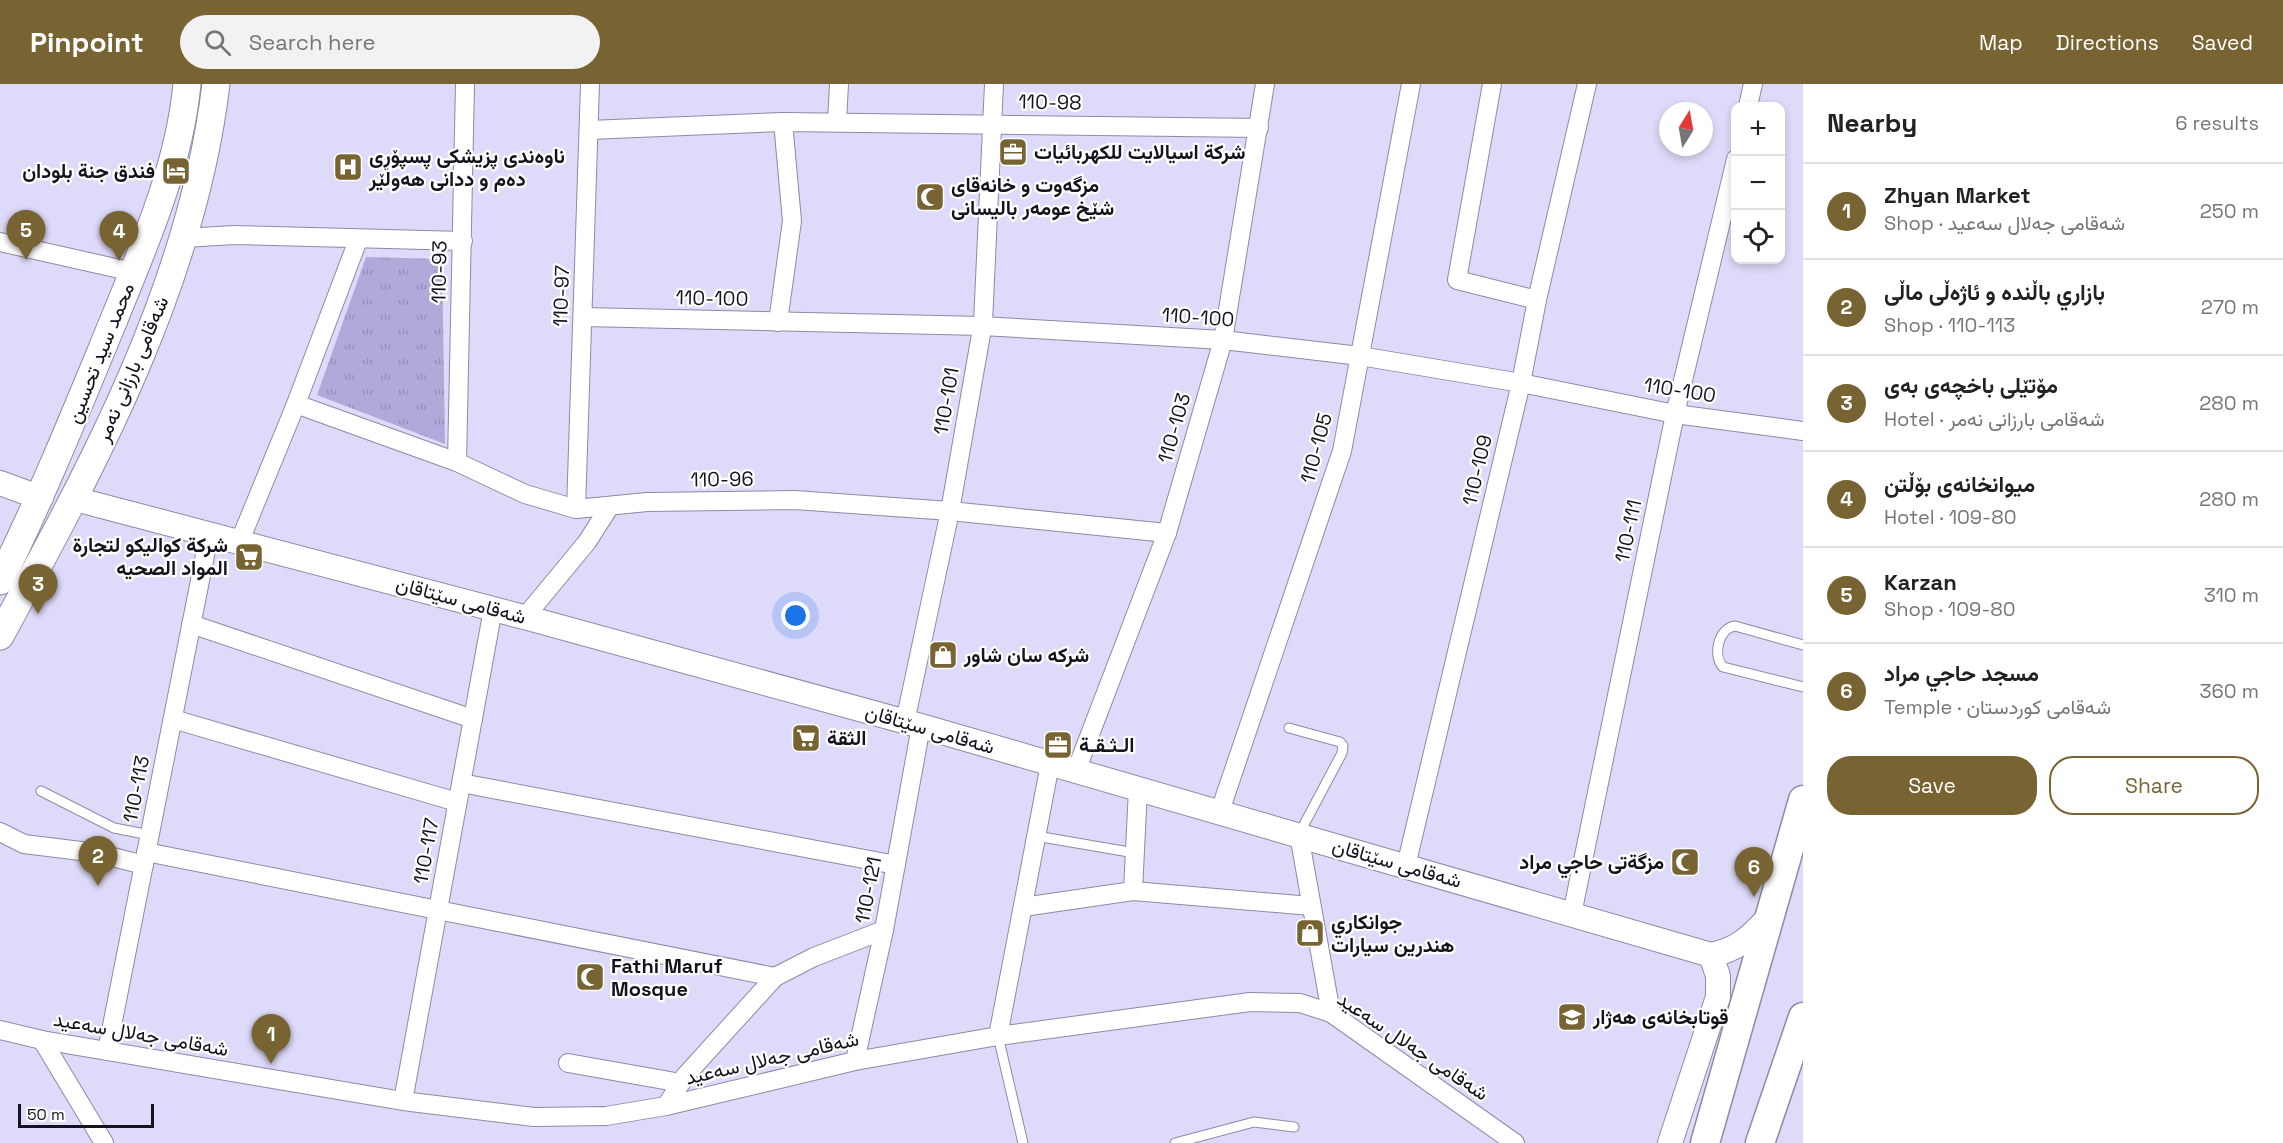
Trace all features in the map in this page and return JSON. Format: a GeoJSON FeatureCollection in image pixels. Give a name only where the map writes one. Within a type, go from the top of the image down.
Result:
{"type":"FeatureCollection","features":[{"type":"Feature","properties":{"kind":"highway"},"geometry":{"type":"LineString","coordinates":[[1705,1143],[1803,800]]}},
{"type":"Feature","properties":{"kind":"highway"},"geometry":{"type":"LineString","coordinates":[[1760,1143],[1803,1017]]}},
{"type":"Feature","properties":{"kind":"main road","name":"محمد سید تحسین"},"geometry":{"type":"LineString","coordinates":[[0,581],[41,498],[162,198],[180,134],[187,84]]}},
{"type":"Feature","properties":{"kind":"main road","name":"شەقامی بارزانی نەمر"},"geometry":{"type":"LineString","coordinates":[[0,636],[75,499],[136,371],[184,238],[212,117],[216,84]]}},
{"type":"Feature","properties":{"kind":"main road"},"geometry":{"type":"LineString","coordinates":[[0,483],[41,498]]}},
{"type":"Feature","properties":{"kind":"main road","name":"شەقامی سێتاقان"},"geometry":{"type":"LineString","coordinates":[[75,499],[525,617],[913,724],[1711,955]]}},
{"type":"Feature","properties":{"kind":"main road"},"geometry":{"type":"LineString","coordinates":[[1670,1143],[1718,997],[1718,976],[1711,955],[1728,952],[1742,945],[1769,917]]}},
{"type":"Feature","properties":{"kind":"street","name":"110-93"},"geometry":{"type":"LineString","coordinates":[[457,462],[465,84]]}},
{"type":"Feature","properties":{"kind":"street","name":"110-97"},"geometry":{"type":"LineString","coordinates":[[576,508],[590,84]]}},
{"type":"Feature","properties":{"kind":"street"},"geometry":{"type":"LineString","coordinates":[[837,122],[839,84]]}},
{"type":"Feature","properties":{"kind":"street","name":"110-101"},"geometry":{"type":"LineString","coordinates":[[913,724],[982,326],[994,84]]}},
{"type":"Feature","properties":{"kind":"street","name":"110-103"},"geometry":{"type":"LineString","coordinates":[[1076,771],[1167,532],[1223,340],[1265,84]]}},
{"type":"Feature","properties":{"kind":"street","name":"110-105"},"geometry":{"type":"LineString","coordinates":[[1220,811],[1342,451],[1411,84]]}},
{"type":"Feature","properties":{"kind":"street"},"geometry":{"type":"LineString","coordinates":[[1492,84],[1457,280],[1537,300]]}},
{"type":"Feature","properties":{"kind":"street","name":"110-109"},"geometry":{"type":"LineString","coordinates":[[1406,866],[1521,383],[1537,300],[1587,84]]}},
{"type":"Feature","properties":{"kind":"street"},"geometry":{"type":"LineString","coordinates":[[1749,102],[1753,84]]}},
{"type":"Feature","properties":{"kind":"street"},"geometry":{"type":"LineString","coordinates":[[778,322],[792,221],[783,122]]}},
{"type":"Feature","properties":{"kind":"street","name":"110-98"},"geometry":{"type":"LineString","coordinates":[[589,130],[783,122],[1259,128]]}},
{"type":"Feature","properties":{"kind":"street","name":"110-111"},"geometry":{"type":"LineString","coordinates":[[1572,914],[1675,414],[1731,180]]}},
{"type":"Feature","properties":{"kind":"street"},"geometry":{"type":"LineString","coordinates":[[184,238],[234,236],[463,241]]}},
{"type":"Feature","properties":{"kind":"street"},"geometry":{"type":"LineString","coordinates":[[239,543],[296,404],[358,240]]}},
{"type":"Feature","properties":{"kind":"street"},"geometry":{"type":"LineString","coordinates":[[0,242],[133,272]]}},
{"type":"Feature","properties":{"kind":"street","name":"110-100"},"geometry":{"type":"LineString","coordinates":[[583,317],[982,326],[1223,340],[1360,356],[1521,383],[1675,414],[1803,431]]}},
{"type":"Feature","properties":{"kind":"street","name":"110-96"},"geometry":{"type":"LineString","coordinates":[[296,404],[457,462],[525,494],[576,508],[647,502],[795,500],[950,511],[1167,532]]}},
{"type":"Feature","properties":{"kind":"street"},"geometry":{"type":"LineString","coordinates":[[525,617],[588,542],[610,506]]}},
{"type":"Feature","properties":{"kind":"street","name":"110-113"},"geometry":{"type":"LineString","coordinates":[[107,1051],[209,534]]}},
{"type":"Feature","properties":{"kind":"street","name":"110-117"},"geometry":{"type":"LineString","coordinates":[[403,1101],[493,609]]}},
{"type":"Feature","properties":{"kind":"street"},"geometry":{"type":"LineString","coordinates":[[191,624],[472,719]]}},
{"type":"Feature","properties":{"kind":"street"},"geometry":{"type":"LineString","coordinates":[[172,719],[457,802]]}},
{"type":"Feature","properties":{"kind":"street","name":"110-121"},"geometry":{"type":"LineString","coordinates":[[855,1061],[896,865],[913,724]]}},
{"type":"Feature","properties":{"kind":"street"},"geometry":{"type":"LineString","coordinates":[[998,1036],[1050,764]]}},
{"type":"Feature","properties":{"kind":"street"},"geometry":{"type":"LineString","coordinates":[[461,783],[896,865]]}},
{"type":"Feature","properties":{"kind":"street"},"geometry":{"type":"LineString","coordinates":[[1133,891],[1138,789]]}},
{"type":"Feature","properties":{"kind":"street"},"geometry":{"type":"LineString","coordinates":[[0,832],[24,844],[97,852],[146,851],[775,977]]}},
{"type":"Feature","properties":{"kind":"street"},"geometry":{"type":"LineString","coordinates":[[1299,834],[1331,1013]]}},
{"type":"Feature","properties":{"kind":"street"},"geometry":{"type":"LineString","coordinates":[[1023,907],[1133,891],[1311,906]]}},
{"type":"Feature","properties":{"kind":"street"},"geometry":{"type":"LineString","coordinates":[[666,1106],[681,1083],[775,977],[814,957],[884,930]]}},
{"type":"Feature","properties":{"kind":"street","name":"شەقامی جەلال سەعید"},"geometry":{"type":"LineString","coordinates":[[0,1030],[42,1040],[403,1101],[534,1117],[606,1116],[666,1106],[855,1061],[998,1036],[1250,1002],[1300,1003],[1331,1013],[1515,1143]]}},
{"type":"Feature","properties":{"kind":"street"},"geometry":{"type":"LineString","coordinates":[[42,1040],[104,1143]]}},
{"type":"Feature","properties":{"kind":"street"},"geometry":{"type":"LineString","coordinates":[[568,1062],[681,1083]]}},
{"type":"Feature","properties":{"kind":"street"},"geometry":{"type":"LineString","coordinates":[[83,1143],[93,1126]]}},
{"type":"Feature","properties":{"kind":"lane"},"geometry":{"type":"LineString","coordinates":[[1803,645],[1735,626],[1727,627],[1723,631],[1718,655],[1723,667],[1803,687]]}},
{"type":"Feature","properties":{"kind":"lane"},"geometry":{"type":"LineString","coordinates":[[1289,728],[1340,742],[1343,746],[1335,767],[1299,834]]}},
{"type":"Feature","properties":{"kind":"lane"},"geometry":{"type":"LineString","coordinates":[[41,791],[114,828],[146,851]]}},
{"type":"Feature","properties":{"kind":"lane"},"geometry":{"type":"LineString","coordinates":[[1036,836],[1135,853]]}},
{"type":"Feature","properties":{"kind":"lane"},"geometry":{"type":"LineString","coordinates":[[998,1036],[1023,1143]]}},
{"type":"Feature","properties":{"kind":"lane"},"geometry":{"type":"LineString","coordinates":[[1175,1143],[1254,1122],[1294,1127]]}},
{"type":"Feature","properties":{"kind":"green space"},"geometry":{"type":"Polygon","coordinates":[[[366,257],[442,259],[445,444],[317,395],[366,257]]]}},
{"type":"Feature","properties":{"kind":"place","name":"شركة اسيالايت للكهربائيات"},"geometry":{"type":"Point","coordinates":[1013,152]}},
{"type":"Feature","properties":{"kind":"place","name":"ناوەندی پزیشکی پسپۆڕی دەم و ددانی هەولێر"},"geometry":{"type":"Point","coordinates":[348,167]}},
{"type":"Feature","properties":{"kind":"place","name":"فندق جنة بلودان"},"geometry":{"type":"Point","coordinates":[176,171]}},
{"type":"Feature","properties":{"kind":"place","name":"مزگەوت و خانەقای شێخ عومەر بالیسانی"},"geometry":{"type":"Point","coordinates":[930,197]}},
{"type":"Feature","properties":{"kind":"place","name":"Karzan"},"geometry":{"type":"Point","coordinates":[26,260]}},
{"type":"Feature","properties":{"kind":"place","name":"میوانخانەی بۆڵتن"},"geometry":{"type":"Point","coordinates":[119,261]}},
{"type":"Feature","properties":{"kind":"place","name":"شركة كواليكو لتجارة المواد الصحيه"},"geometry":{"type":"Point","coordinates":[249,557]}},
{"type":"Feature","properties":{"kind":"place","name":"مۆتێلی باخچەی بەی"},"geometry":{"type":"Point","coordinates":[38,614]}},
{"type":"Feature","properties":{"kind":"place","name":"شرکە سان شاور"},"geometry":{"type":"Point","coordinates":[943,655]}},
{"type":"Feature","properties":{"kind":"place","name":"الثقة"},"geometry":{"type":"Point","coordinates":[806,738]}},
{"type":"Feature","properties":{"kind":"place","name":"الـثـقـة"},"geometry":{"type":"Point","coordinates":[1058,745]}},
{"type":"Feature","properties":{"kind":"place","name":"مزگةتی حاجي مراد"},"geometry":{"type":"Point","coordinates":[1685,862]}},
{"type":"Feature","properties":{"kind":"place","name":"بازاري باڵندە و ئاژەڵی ماڵی"},"geometry":{"type":"Point","coordinates":[98,886]}},
{"type":"Feature","properties":{"kind":"place","name":"مسجد حاجي مراد"},"geometry":{"type":"Point","coordinates":[1754,897]}},
{"type":"Feature","properties":{"kind":"place","name":"جوانكاري هندرين سيارات"},"geometry":{"type":"Point","coordinates":[1310,933]}},
{"type":"Feature","properties":{"kind":"place","name":"Fathi Maruf Mosque"},"geometry":{"type":"Point","coordinates":[590,977]}},
{"type":"Feature","properties":{"kind":"place","name":"قوتابخانەی هەژار"},"geometry":{"type":"Point","coordinates":[1572,1017]}},
{"type":"Feature","properties":{"kind":"place","name":"Zhyan Market"},"geometry":{"type":"Point","coordinates":[271,1064]}}]}
